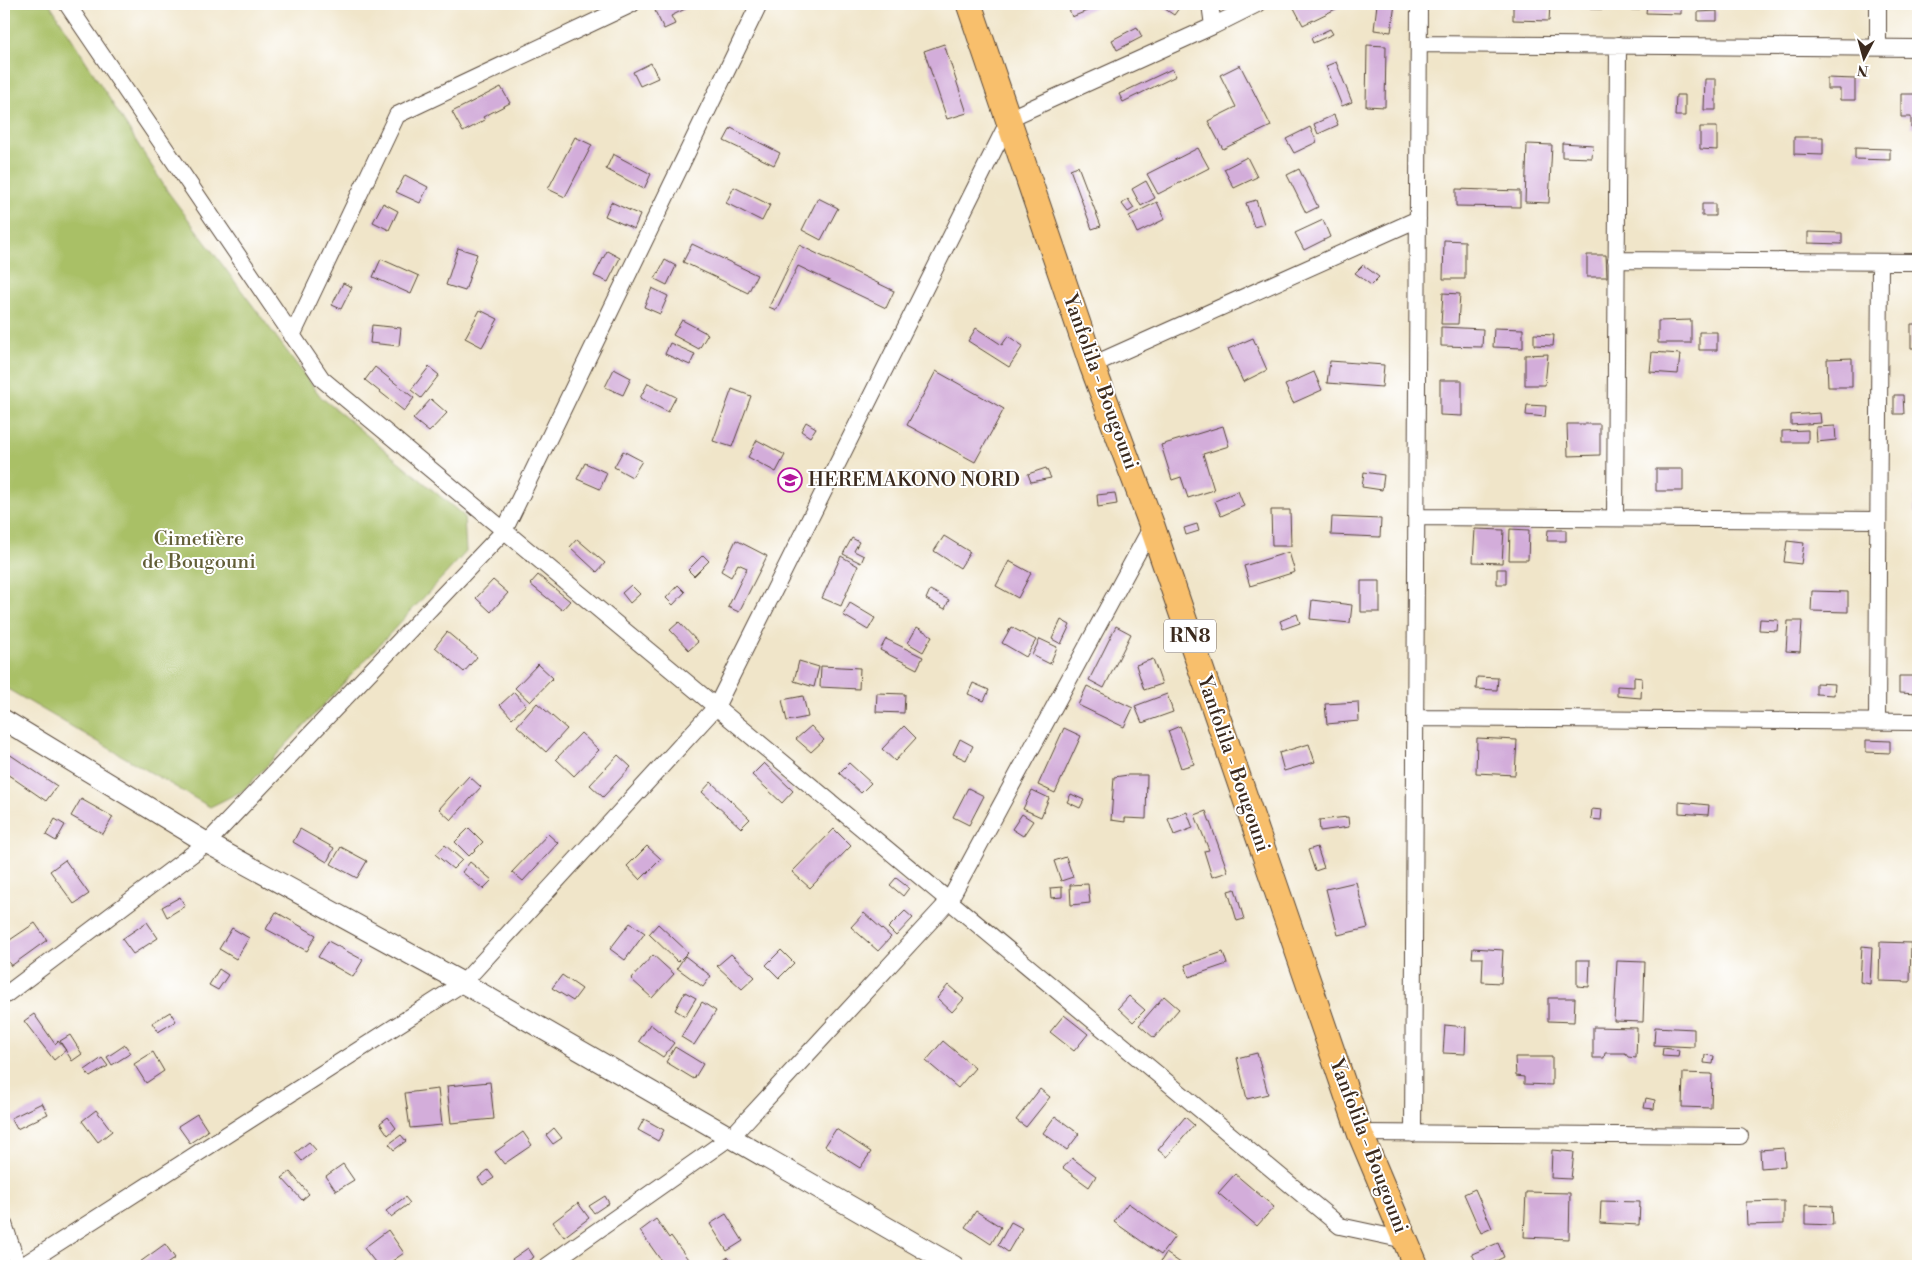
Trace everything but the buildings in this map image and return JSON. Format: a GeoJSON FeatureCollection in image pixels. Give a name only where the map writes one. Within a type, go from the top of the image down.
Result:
{"type":"FeatureCollection","features":[{"type":"Feature","properties":{"kind":"main road","name":"Yanfolila - Bougouni"},"geometry":{"type":"LineString","coordinates":[[969,4],[1010,118],[1092,365],[1152,526],[1360,1133],[1416,1266]]}},
{"type":"Feature","properties":{"kind":"street"},"geometry":{"type":"LineString","coordinates":[[67,4],[322,379],[1340,1226],[1405,1240]]}},
{"type":"Feature","properties":{"kind":"street"},"geometry":{"type":"LineString","coordinates":[[292,336],[396,115],[632,4]]}},
{"type":"Feature","properties":{"kind":"street"},"geometry":{"type":"LineString","coordinates":[[4,996],[207,843],[504,531],[759,4]]}},
{"type":"Feature","properties":{"kind":"street"},"geometry":{"type":"LineString","coordinates":[[1210,4],[1214,26]]}},
{"type":"Feature","properties":{"kind":"street"},"geometry":{"type":"LineString","coordinates":[[22,1266],[463,983],[716,707],[1010,118],[1214,26],[1257,4]]}},
{"type":"Feature","properties":{"kind":"street"},"geometry":{"type":"LineString","coordinates":[[1413,1134],[1419,4]]}},
{"type":"Feature","properties":{"kind":"street"},"geometry":{"type":"LineString","coordinates":[[1878,4],[1878,47]]}},
{"type":"Feature","properties":{"kind":"street"},"geometry":{"type":"LineString","coordinates":[[1419,44],[1918,48]]}},
{"type":"Feature","properties":{"kind":"street"},"geometry":{"type":"LineString","coordinates":[[1615,518],[1618,45]]}},
{"type":"Feature","properties":{"kind":"street"},"geometry":{"type":"LineString","coordinates":[[1092,365],[1418,219]]}},
{"type":"Feature","properties":{"kind":"street"},"geometry":{"type":"LineString","coordinates":[[1616,260],[1918,262]]}},
{"type":"Feature","properties":{"kind":"street"},"geometry":{"type":"LineString","coordinates":[[1877,721],[1880,262]]}},
{"type":"Feature","properties":{"kind":"street"},"geometry":{"type":"LineString","coordinates":[[1416,517],[1878,520]]}},
{"type":"Feature","properties":{"kind":"street"},"geometry":{"type":"LineString","coordinates":[[546,1266],[732,1136],[949,901],[1152,526]]}},
{"type":"Feature","properties":{"kind":"street"},"geometry":{"type":"LineString","coordinates":[[1415,718],[1918,722]]}},
{"type":"Feature","properties":{"kind":"street"},"geometry":{"type":"LineString","coordinates":[[4,720],[207,843],[463,983],[732,1136],[954,1266]]}},
{"type":"Feature","properties":{"kind":"street"},"geometry":{"type":"LineString","coordinates":[[1360,1133],[1740,1136]]}},
{"type":"Feature","properties":{"kind":"street"},"geometry":{"type":"LineString","coordinates":[[4,1224],[18,1266]]}},
{"type":"Feature","properties":{"kind":"green space","name":"Cimetière de Bougouni"},"geometry":{"type":"Polygon","coordinates":[[[4,4],[50,4],[168,192],[321,397],[464,516],[466,552],[244,790],[210,807],[4,687],[4,4]]]}},
{"type":"Feature","properties":{"kind":"place","name":"HEREMAKONO NORD"},"geometry":{"type":"Point","coordinates":[790,480]}}]}
